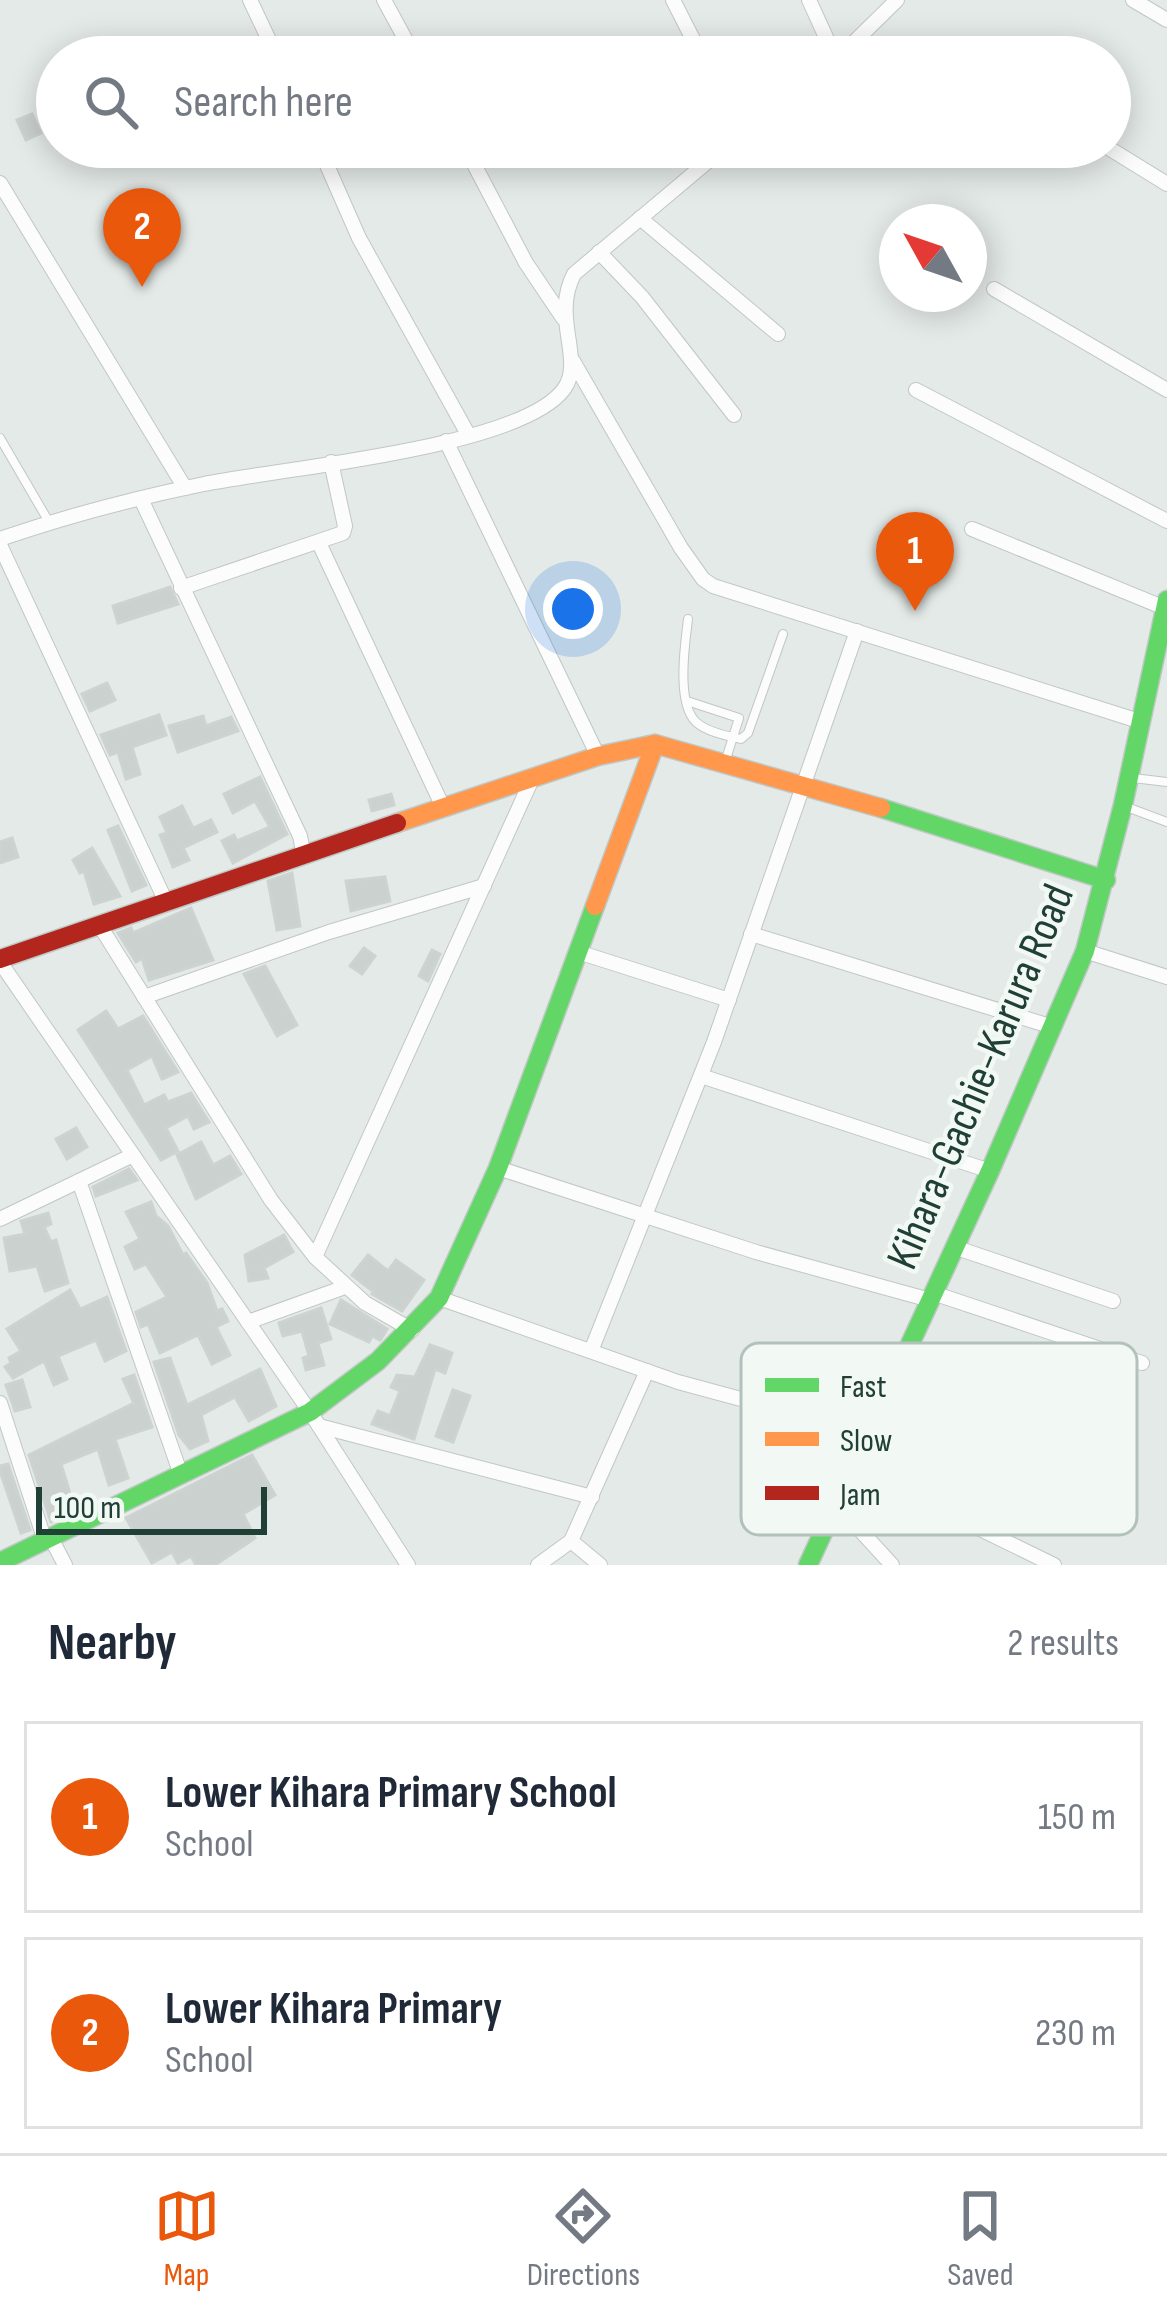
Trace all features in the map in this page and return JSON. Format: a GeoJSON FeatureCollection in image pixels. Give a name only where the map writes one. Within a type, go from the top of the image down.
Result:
{"type":"FeatureCollection","features":[{"type":"Feature","properties":{"kind":"street"},"geometry":{"type":"LineString","coordinates":[[250,0],[268,36]]}},
{"type":"Feature","properties":{"kind":"street"},"geometry":{"type":"LineString","coordinates":[[384,0],[404,36]]}},
{"type":"Feature","properties":{"kind":"street"},"geometry":{"type":"LineString","coordinates":[[673,0],[691,36]]}},
{"type":"Feature","properties":{"kind":"street"},"geometry":{"type":"LineString","coordinates":[[808,0],[826,36]]}},
{"type":"Feature","properties":{"kind":"street"},"geometry":{"type":"LineString","coordinates":[[859,36],[898,0]]}},
{"type":"Feature","properties":{"kind":"street"},"geometry":{"type":"LineString","coordinates":[[1133,0],[1167,20]]}},
{"type":"Feature","properties":{"kind":"street"},"geometry":{"type":"LineString","coordinates":[[1131,162],[1167,184]]}},
{"type":"Feature","properties":{"kind":"street"},"geometry":{"type":"LineString","coordinates":[[328,168],[359,238],[469,436]]}},
{"type":"Feature","properties":{"kind":"street"},"geometry":{"type":"LineString","coordinates":[[476,168],[526,262],[563,318]]}},
{"type":"Feature","properties":{"kind":"street"},"geometry":{"type":"LineString","coordinates":[[700,168],[574,274],[566,290],[563,318],[573,361],[703,579],[727,592],[1142,722]]}},
{"type":"Feature","properties":{"kind":"street"},"geometry":{"type":"LineString","coordinates":[[0,183],[185,488]]}},
{"type":"Feature","properties":{"kind":"street"},"geometry":{"type":"LineString","coordinates":[[640,218],[778,334]]}},
{"type":"Feature","properties":{"kind":"street"},"geometry":{"type":"LineString","coordinates":[[599,252],[642,297],[734,415]]}},
{"type":"Feature","properties":{"kind":"street"},"geometry":{"type":"LineString","coordinates":[[994,289],[1167,390]]}},
{"type":"Feature","properties":{"kind":"street"},"geometry":{"type":"LineString","coordinates":[[167,904],[0,542],[49,522],[185,488],[505,427],[551,404],[568,385],[573,361]]}},
{"type":"Feature","properties":{"kind":"street"},"geometry":{"type":"LineString","coordinates":[[916,390],[1167,521]]}},
{"type":"Feature","properties":{"kind":"street"},"geometry":{"type":"LineString","coordinates":[[446,441],[598,756]]}},
{"type":"Feature","properties":{"kind":"street"},"geometry":{"type":"LineString","coordinates":[[181,588],[337,537],[345,526],[331,462]]}},
{"type":"Feature","properties":{"kind":"street"},"geometry":{"type":"LineString","coordinates":[[142,499],[300,836],[304,856]]}},
{"type":"Feature","properties":{"kind":"street"},"geometry":{"type":"LineString","coordinates":[[972,530],[1166,604]]}},
{"type":"Feature","properties":{"kind":"street"},"geometry":{"type":"LineString","coordinates":[[319,543],[443,807]]}},
{"type":"Feature","properties":{"kind":"street","name":"Kihara-Gachie-Karura Road"},"geometry":{"type":"LineString","coordinates":[[912,1343],[1084,951],[1106,880],[1166,604]]}},
{"type":"Feature","properties":{"kind":"street"},"geometry":{"type":"LineString","coordinates":[[591,1351],[701,1076],[857,631]]}},
{"type":"Feature","properties":{"kind":"street"},"geometry":{"type":"LineString","coordinates":[[0,1562],[182,1474],[314,1419],[412,1330],[439,1298],[498,1168],[655,744]]}},
{"type":"Feature","properties":{"kind":"street"},"geometry":{"type":"LineString","coordinates":[[408,1565],[314,1419],[0,960],[443,807],[598,756],[655,744],[803,783],[1106,880]]}},
{"type":"Feature","properties":{"kind":"street"},"geometry":{"type":"LineString","coordinates":[[315,1258],[532,779]]}},
{"type":"Feature","properties":{"kind":"street"},"geometry":{"type":"LineString","coordinates":[[144,997],[329,932],[484,886]]}},
{"type":"Feature","properties":{"kind":"street"},"geometry":{"type":"LineString","coordinates":[[100,926],[271,1199],[315,1258],[345,1287],[412,1330]]}},
{"type":"Feature","properties":{"kind":"street"},"geometry":{"type":"LineString","coordinates":[[751,934],[1053,1027]]}},
{"type":"Feature","properties":{"kind":"street"},"geometry":{"type":"LineString","coordinates":[[1084,951],[1167,977]]}},
{"type":"Feature","properties":{"kind":"street"},"geometry":{"type":"LineString","coordinates":[[578,952],[728,1000]]}},
{"type":"Feature","properties":{"kind":"street"},"geometry":{"type":"LineString","coordinates":[[701,1076],[990,1171]]}},
{"type":"Feature","properties":{"kind":"street"},"geometry":{"type":"LineString","coordinates":[[0,1219],[133,1155]]}},
{"type":"Feature","properties":{"kind":"street"},"geometry":{"type":"LineString","coordinates":[[498,1168],[1078,1343]]}},
{"type":"Feature","properties":{"kind":"street"},"geometry":{"type":"LineString","coordinates":[[79,1181],[182,1474]]}},
{"type":"Feature","properties":{"kind":"street"},"geometry":{"type":"LineString","coordinates":[[954,1247],[1113,1301]]}},
{"type":"Feature","properties":{"kind":"street"},"geometry":{"type":"LineString","coordinates":[[248,1322],[345,1287]]}},
{"type":"Feature","properties":{"kind":"street"},"geometry":{"type":"LineString","coordinates":[[439,1298],[647,1371],[741,1397]]}},
{"type":"Feature","properties":{"kind":"street"},"geometry":{"type":"LineString","coordinates":[[1137,1361],[1142,1363]]}},
{"type":"Feature","properties":{"kind":"street"},"geometry":{"type":"LineString","coordinates":[[538,1565],[571,1541],[647,1371]]}},
{"type":"Feature","properties":{"kind":"street"},"geometry":{"type":"LineString","coordinates":[[0,1402],[48,1539],[65,1565]]}},
{"type":"Feature","properties":{"kind":"street"},"geometry":{"type":"LineString","coordinates":[[314,1419],[592,1497]]}},
{"type":"Feature","properties":{"kind":"street","name":"Kihara-Gachie-Karura Road"},"geometry":{"type":"LineString","coordinates":[[808,1565],[823,1535]]}},
{"type":"Feature","properties":{"kind":"street"},"geometry":{"type":"LineString","coordinates":[[865,1535],[892,1565]]}},
{"type":"Feature","properties":{"kind":"street"},"geometry":{"type":"LineString","coordinates":[[992,1535],[1054,1565]]}},
{"type":"Feature","properties":{"kind":"street"},"geometry":{"type":"LineString","coordinates":[[571,1541],[600,1565]]}},
{"type":"Feature","properties":{"kind":"lane"},"geometry":{"type":"LineString","coordinates":[[0,438],[49,522]]}},
{"type":"Feature","properties":{"kind":"lane"},"geometry":{"type":"LineString","coordinates":[[688,619],[683,672],[687,701],[696,722],[734,738],[748,733],[783,634]]}},
{"type":"Feature","properties":{"kind":"lane"},"geometry":{"type":"LineString","coordinates":[[687,701],[740,720],[725,760]]}},
{"type":"Feature","properties":{"kind":"lane"},"geometry":{"type":"LineString","coordinates":[[1129,777],[1167,782]]}},
{"type":"Feature","properties":{"kind":"lane"},"geometry":{"type":"LineString","coordinates":[[1123,806],[1167,822]]}},
{"type":"Feature","properties":{"kind":"building"},"geometry":{"type":"Polygon","coordinates":[[[32,114],[36,135],[26,140],[17,120],[32,114]]]}},
{"type":"Feature","properties":{"kind":"building"},"geometry":{"type":"Polygon","coordinates":[[[170,587],[178,604],[118,623],[113,606],[170,587]]]}},
{"type":"Feature","properties":{"kind":"building"},"geometry":{"type":"Polygon","coordinates":[[[107,683],[115,700],[90,711],[82,694],[107,683]]]}},
{"type":"Feature","properties":{"kind":"building"},"geometry":{"type":"Polygon","coordinates":[[[159,715],[166,735],[132,747],[140,774],[126,779],[118,752],[110,755],[101,735],[159,715]]]}},
{"type":"Feature","properties":{"kind":"building"},"geometry":{"type":"Polygon","coordinates":[[[203,716],[206,726],[231,717],[238,731],[178,752],[169,726],[203,716]]]}},
{"type":"Feature","properties":{"kind":"building"},"geometry":{"type":"Polygon","coordinates":[[[260,777],[287,834],[233,863],[222,841],[234,835],[237,841],[270,827],[255,801],[233,813],[224,794],[260,777]]]}},
{"type":"Feature","properties":{"kind":"building"},"geometry":{"type":"Polygon","coordinates":[[[391,794],[394,805],[372,811],[369,800],[391,794]]]}},
{"type":"Feature","properties":{"kind":"building"},"geometry":{"type":"Polygon","coordinates":[[[182,806],[193,828],[211,820],[217,832],[183,848],[189,860],[173,867],[160,835],[167,833],[160,817],[182,806]]]}},
{"type":"Feature","properties":{"kind":"building"},"geometry":{"type":"Polygon","coordinates":[[[118,826],[146,885],[132,891],[108,830],[118,826]]]}},
{"type":"Feature","properties":{"kind":"building"},"geometry":{"type":"Polygon","coordinates":[[[12,838],[18,857],[0,863],[0,842],[12,838]]]}},
{"type":"Feature","properties":{"kind":"building"},"geometry":{"type":"Polygon","coordinates":[[[92,848],[120,896],[94,904],[84,871],[80,873],[73,860],[92,848]]]}},
{"type":"Feature","properties":{"kind":"building"},"geometry":{"type":"Polygon","coordinates":[[[292,873],[300,926],[277,930],[268,881],[292,873]]]}},
{"type":"Feature","properties":{"kind":"building"},"geometry":{"type":"Polygon","coordinates":[[[385,877],[390,901],[351,911],[346,881],[385,877]]]}},
{"type":"Feature","properties":{"kind":"building"},"geometry":{"type":"Polygon","coordinates":[[[191,908],[213,960],[149,980],[142,958],[136,962],[118,933],[131,928],[133,933],[191,908]]]}},
{"type":"Feature","properties":{"kind":"building"},"geometry":{"type":"Polygon","coordinates":[[[364,948],[375,956],[362,974],[350,966],[364,948]]]}},
{"type":"Feature","properties":{"kind":"building"},"geometry":{"type":"Polygon","coordinates":[[[432,950],[440,954],[428,981],[419,976],[432,950]]]}},
{"type":"Feature","properties":{"kind":"building"},"geometry":{"type":"Polygon","coordinates":[[[265,966],[297,1025],[277,1036],[244,974],[265,966]]]}},
{"type":"Feature","properties":{"kind":"building"},"geometry":{"type":"Polygon","coordinates":[[[106,1011],[118,1029],[143,1016],[178,1072],[162,1079],[152,1056],[127,1070],[144,1105],[164,1095],[168,1102],[191,1093],[209,1122],[194,1129],[188,1116],[166,1128],[178,1151],[161,1160],[78,1030],[106,1011]]]}},
{"type":"Feature","properties":{"kind":"building"},"geometry":{"type":"Polygon","coordinates":[[[76,1128],[87,1147],[67,1159],[56,1139],[76,1128]]]}},
{"type":"Feature","properties":{"kind":"building"},"geometry":{"type":"Polygon","coordinates":[[[201,1142],[213,1165],[230,1156],[241,1174],[196,1199],[177,1155],[201,1142]]]}},
{"type":"Feature","properties":{"kind":"building"},"geometry":{"type":"Polygon","coordinates":[[[129,1169],[137,1180],[96,1196],[93,1187],[129,1169]]]}},
{"type":"Feature","properties":{"kind":"building"},"geometry":{"type":"Polygon","coordinates":[[[151,1202],[156,1216],[207,1283],[217,1311],[222,1309],[228,1321],[216,1327],[230,1355],[212,1364],[198,1335],[160,1353],[148,1324],[141,1327],[136,1312],[167,1297],[146,1264],[135,1269],[125,1247],[140,1239],[126,1212],[151,1202]]]}},
{"type":"Feature","properties":{"kind":"building"},"geometry":{"type":"Polygon","coordinates":[[[48,1213],[51,1224],[44,1227],[51,1242],[56,1240],[68,1283],[45,1291],[37,1266],[10,1271],[4,1238],[25,1234],[21,1221],[48,1213]]]}},
{"type":"Feature","properties":{"kind":"building"},"geometry":{"type":"Polygon","coordinates":[[[284,1235],[293,1252],[264,1268],[268,1278],[249,1281],[245,1255],[284,1235]]]}},
{"type":"Feature","properties":{"kind":"building"},"geometry":{"type":"Polygon","coordinates":[[[368,1255],[388,1271],[396,1260],[424,1280],[402,1311],[372,1294],[352,1275],[368,1255]]]}},
{"type":"Feature","properties":{"kind":"building"},"geometry":{"type":"Polygon","coordinates":[[[70,1290],[80,1309],[107,1297],[126,1351],[105,1361],[96,1340],[58,1356],[67,1379],[54,1385],[44,1361],[13,1378],[5,1367],[21,1351],[7,1329],[70,1290]]]}},
{"type":"Feature","properties":{"kind":"building"},"geometry":{"type":"Polygon","coordinates":[[[341,1300],[387,1329],[380,1340],[372,1336],[369,1342],[330,1324],[341,1300]]]}},
{"type":"Feature","properties":{"kind":"building"},"geometry":{"type":"Polygon","coordinates":[[[321,1308],[331,1339],[318,1343],[324,1365],[306,1370],[303,1358],[309,1356],[302,1331],[283,1336],[279,1323],[321,1308]]]}},
{"type":"Feature","properties":{"kind":"building"},"geometry":{"type":"Polygon","coordinates":[[[430,1345],[452,1353],[445,1373],[435,1369],[414,1439],[372,1424],[378,1411],[390,1416],[400,1391],[391,1387],[397,1375],[415,1377],[430,1345]]]}},
{"type":"Feature","properties":{"kind":"building"},"geometry":{"type":"Polygon","coordinates":[[[170,1358],[187,1405],[260,1369],[276,1406],[249,1421],[235,1397],[201,1415],[208,1441],[190,1449],[179,1435],[154,1362],[170,1358]]]}},
{"type":"Feature","properties":{"kind":"building"},"geometry":{"type":"Polygon","coordinates":[[[134,1375],[152,1427],[115,1439],[128,1478],[109,1485],[98,1449],[61,1464],[75,1510],[51,1522],[29,1455],[134,1403],[123,1379],[134,1375]]]}},
{"type":"Feature","properties":{"kind":"building"},"geometry":{"type":"Polygon","coordinates":[[[22,1380],[30,1407],[15,1411],[6,1385],[22,1380]]]}},
{"type":"Feature","properties":{"kind":"building"},"geometry":{"type":"Polygon","coordinates":[[[453,1390],[470,1396],[453,1442],[436,1436],[453,1390]]]}},
{"type":"Feature","properties":{"kind":"building"},"geometry":{"type":"Polygon","coordinates":[[[252,1455],[275,1495],[243,1514],[255,1538],[215,1565],[196,1565],[191,1556],[178,1563],[172,1552],[152,1563],[126,1518],[252,1455]]]}},
{"type":"Feature","properties":{"kind":"building"},"geometry":{"type":"Polygon","coordinates":[[[8,1464],[30,1530],[21,1533],[0,1471],[0,1466],[8,1464]]]}},
{"type":"Feature","properties":{"kind":"traffic: fast"},"geometry":{"type":"LineString","coordinates":[[911,1343],[1085,951],[1123,805],[1167,600]]}},
{"type":"Feature","properties":{"kind":"traffic: fast"},"geometry":{"type":"LineString","coordinates":[[881,808],[1106,880]]}},
{"type":"Feature","properties":{"kind":"traffic: fast"},"geometry":{"type":"LineString","coordinates":[[0,1562],[310,1412],[378,1361],[439,1298],[498,1168],[595,906]]}},
{"type":"Feature","properties":{"kind":"traffic: fast"},"geometry":{"type":"LineString","coordinates":[[808,1565],[822,1535]]}},
{"type":"Feature","properties":{"kind":"traffic: slow"},"geometry":{"type":"LineString","coordinates":[[397,823],[598,756],[655,744],[881,808]]}},
{"type":"Feature","properties":{"kind":"traffic: slow"},"geometry":{"type":"LineString","coordinates":[[595,906],[655,744]]}},
{"type":"Feature","properties":{"kind":"traffic: jam"},"geometry":{"type":"LineString","coordinates":[[0,959],[397,823]]}},
{"type":"Feature","properties":{"kind":"place","name":"Lower Kihara Primary"},"geometry":{"type":"Point","coordinates":[142,287]}},
{"type":"Feature","properties":{"kind":"place","name":"Lower Kihara Primary School"},"geometry":{"type":"Point","coordinates":[915,611]}}]}
